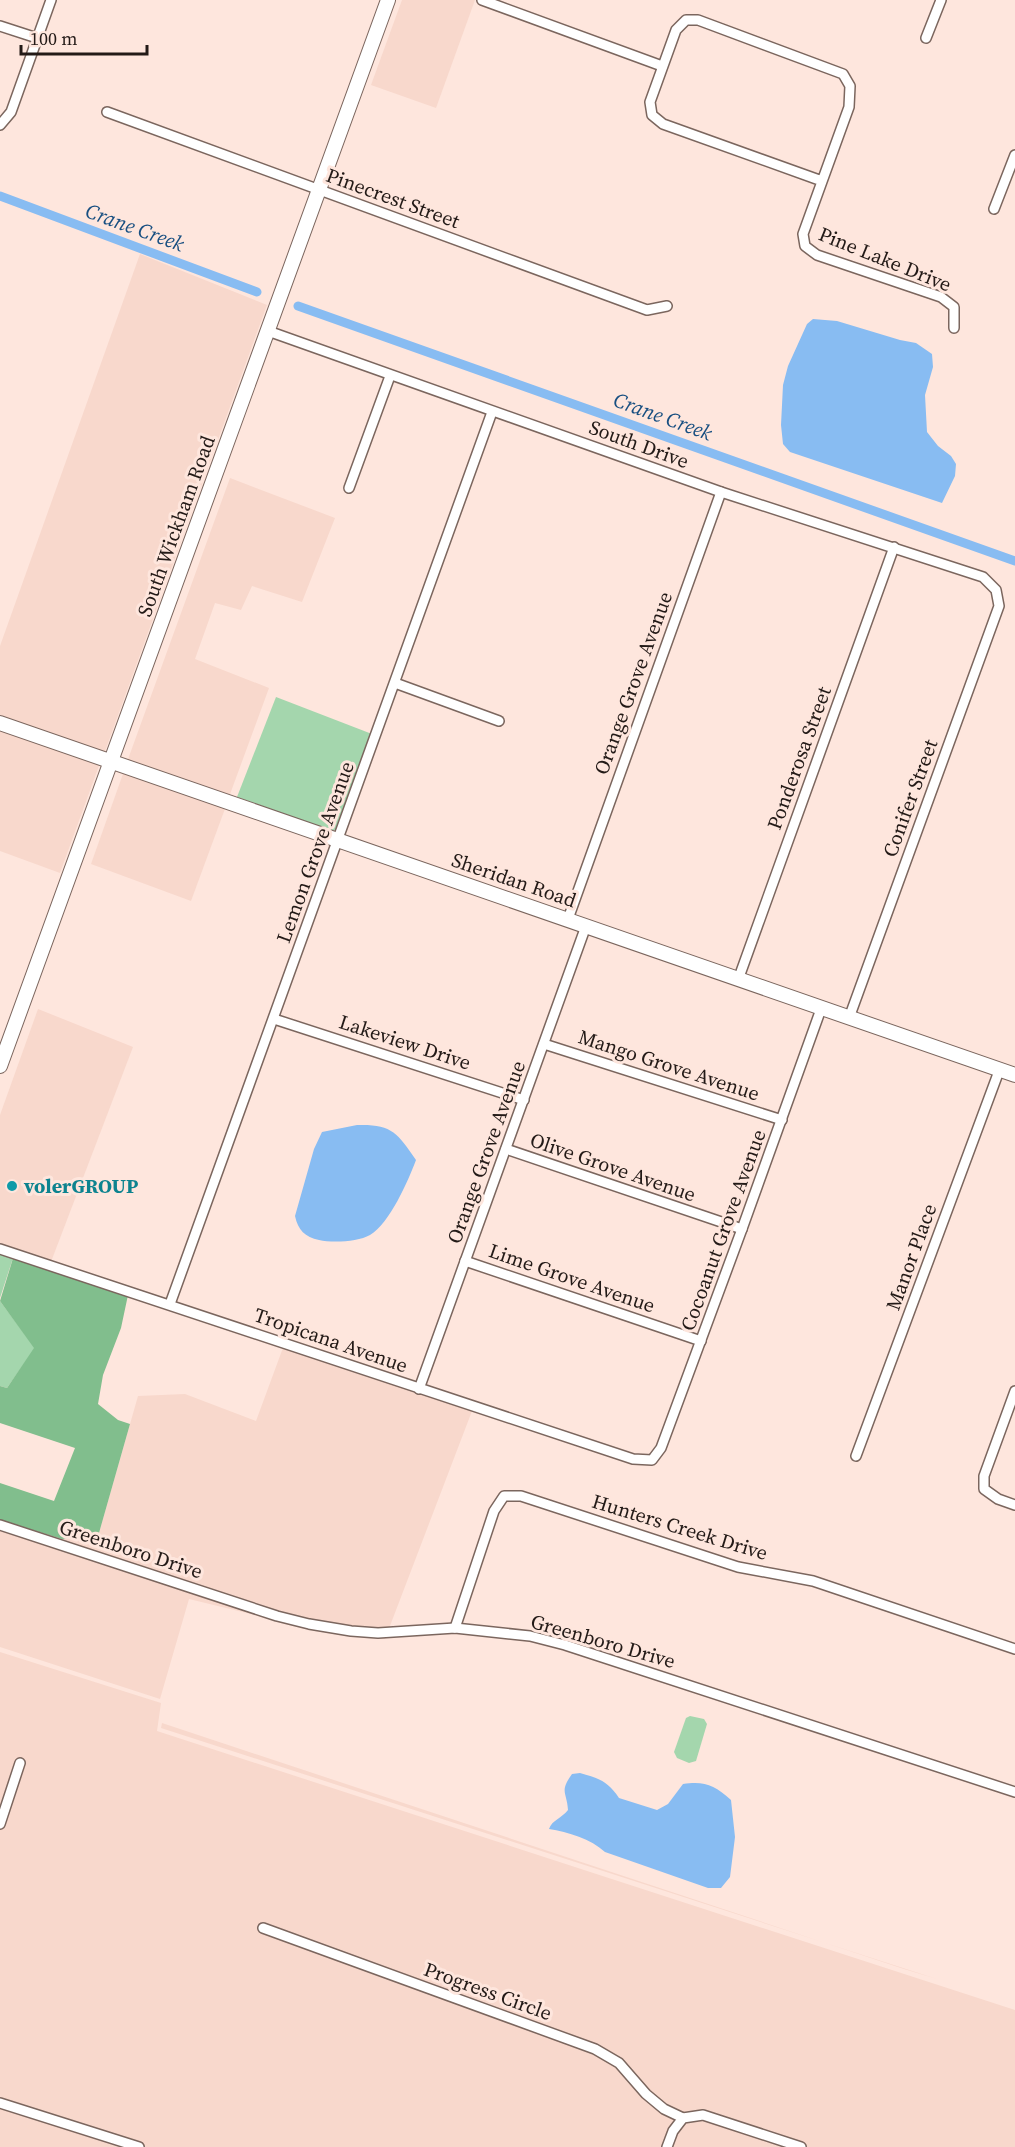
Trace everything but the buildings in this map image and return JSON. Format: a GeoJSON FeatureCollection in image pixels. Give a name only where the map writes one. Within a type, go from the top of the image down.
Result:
{"type":"FeatureCollection","features":[{"type":"Feature","properties":{"kind":"main road","name":"South Wickham Road"},"geometry":{"type":"LineString","coordinates":[[0,1066],[388,0]]}},
{"type":"Feature","properties":{"kind":"main road","name":"Sheridan Road"},"geometry":{"type":"LineString","coordinates":[[0,723],[1015,1075]]}},
{"type":"Feature","properties":{"kind":"street"},"geometry":{"type":"LineString","coordinates":[[0,126],[11,112],[51,0]]}},
{"type":"Feature","properties":{"kind":"street"},"geometry":{"type":"LineString","coordinates":[[482,0],[662,66],[650,102],[652,115],[663,124],[822,182]]}},
{"type":"Feature","properties":{"kind":"street"},"geometry":{"type":"LineString","coordinates":[[926,38],[941,0]]}},
{"type":"Feature","properties":{"kind":"street","name":"Pine Lake Drive"},"geometry":{"type":"LineString","coordinates":[[662,66],[676,30],[686,20],[698,21],[843,74],[850,86],[849,107],[803,234],[805,246],[817,255],[941,297],[954,307],[954,328]]}},
{"type":"Feature","properties":{"kind":"street"},"geometry":{"type":"LineString","coordinates":[[0,26],[37,38]]}},
{"type":"Feature","properties":{"kind":"street","name":"Pinecrest Street"},"geometry":{"type":"LineString","coordinates":[[107,112],[647,310],[667,306]]}},
{"type":"Feature","properties":{"kind":"street"},"geometry":{"type":"LineString","coordinates":[[994,209],[1015,155]]}},
{"type":"Feature","properties":{"kind":"street","name":"South Drive"},"geometry":{"type":"LineString","coordinates":[[268,331],[721,492],[983,577],[996,590]]}},
{"type":"Feature","properties":{"kind":"street"},"geometry":{"type":"LineString","coordinates":[[349,488],[390,376]]}},
{"type":"Feature","properties":{"kind":"street","name":"Lemon Grove Avenue"},"geometry":{"type":"LineString","coordinates":[[170,1304],[492,412]]}},
{"type":"Feature","properties":{"kind":"street","name":"Orange Grove Avenue"},"geometry":{"type":"LineString","coordinates":[[568,919],[721,492]]}},
{"type":"Feature","properties":{"kind":"street","name":"Ponderosa Street"},"geometry":{"type":"LineString","coordinates":[[738,980],[894,547]]}},
{"type":"Feature","properties":{"kind":"street","name":"Conifer Street"},"geometry":{"type":"LineString","coordinates":[[849,1018],[999,606],[996,590]]}},
{"type":"Feature","properties":{"kind":"street"},"geometry":{"type":"LineString","coordinates":[[395,683],[499,721]]}},
{"type":"Feature","properties":{"kind":"street","name":"Orange Grove Avenue"},"geometry":{"type":"LineString","coordinates":[[419,1389],[586,926]]}},
{"type":"Feature","properties":{"kind":"street","name":"Cocoanut Grove Avenue"},"geometry":{"type":"LineString","coordinates":[[652,1460],[661,1448],[821,1009]]}},
{"type":"Feature","properties":{"kind":"street","name":"Lakeview Drive"},"geometry":{"type":"LineString","coordinates":[[274,1019],[524,1100]]}},
{"type":"Feature","properties":{"kind":"street","name":"Mango Grove Avenue"},"geometry":{"type":"LineString","coordinates":[[544,1044],[782,1120]]}},
{"type":"Feature","properties":{"kind":"street","name":"Manor Place"},"geometry":{"type":"LineString","coordinates":[[856,1456],[999,1071]]}},
{"type":"Feature","properties":{"kind":"street","name":"Olive Grove Avenue"},"geometry":{"type":"LineString","coordinates":[[506,1149],[742,1229]]}},
{"type":"Feature","properties":{"kind":"street","name":"Tropicana Avenue"},"geometry":{"type":"LineString","coordinates":[[0,1249],[633,1459],[652,1460]]}},
{"type":"Feature","properties":{"kind":"street","name":"Lime Grove Avenue"},"geometry":{"type":"LineString","coordinates":[[465,1261],[701,1341]]}},
{"type":"Feature","properties":{"kind":"street"},"geometry":{"type":"LineString","coordinates":[[1015,1391],[984,1476],[984,1490],[998,1499],[1015,1504]]}},
{"type":"Feature","properties":{"kind":"street","name":"Hunters Creek Drive"},"geometry":{"type":"LineString","coordinates":[[455,1628],[494,1511],[504,1496],[520,1496],[738,1567],[813,1581],[1015,1649]]}},
{"type":"Feature","properties":{"kind":"street","name":"Greenboro Drive"},"geometry":{"type":"LineString","coordinates":[[0,1525],[277,1616],[309,1624],[378,1633],[455,1628],[530,1636],[565,1645],[1015,1792]]}},
{"type":"Feature","properties":{"kind":"street"},"geometry":{"type":"LineString","coordinates":[[0,1824],[20,1763]]}},
{"type":"Feature","properties":{"kind":"street","name":"Progress Circle"},"geometry":{"type":"LineString","coordinates":[[263,1928],[595,2049],[619,2063],[646,2094],[664,2109],[683,2118]]}},
{"type":"Feature","properties":{"kind":"street"},"geometry":{"type":"LineString","coordinates":[[0,2103],[139,2147]]}},
{"type":"Feature","properties":{"kind":"street"},"geometry":{"type":"LineString","coordinates":[[667,2147],[673,2131],[683,2118],[704,2115],[801,2147]]}},
{"type":"Feature","properties":{"kind":"shaded area"},"geometry":{"type":"Polygon","coordinates":[[[402,0],[475,0],[436,108],[371,85],[402,0]]]}},
{"type":"Feature","properties":{"kind":"shaded area"},"geometry":{"type":"Polygon","coordinates":[[[140,254],[267,305],[104,754],[0,717],[0,646],[140,254]]]}},
{"type":"Feature","properties":{"kind":"shaded area"},"geometry":{"type":"Polygon","coordinates":[[[230,478],[335,518],[302,602],[252,586],[241,610],[215,603],[195,659],[269,688],[229,797],[127,762],[230,478]]]}},
{"type":"Feature","properties":{"kind":"shaded area"},"geometry":{"type":"Polygon","coordinates":[[[0,728],[100,763],[60,873],[0,851],[0,728]]]}},
{"type":"Feature","properties":{"kind":"shaded area"},"geometry":{"type":"Polygon","coordinates":[[[124,771],[226,806],[191,901],[91,864],[124,771]]]}},
{"type":"Feature","properties":{"kind":"shaded area"},"geometry":{"type":"Polygon","coordinates":[[[38,1009],[133,1047],[49,1267],[0,1250],[0,1115],[38,1009]]]}},
{"type":"Feature","properties":{"kind":"shaded area"},"geometry":{"type":"Polygon","coordinates":[[[284,1345],[472,1411],[385,1639],[325,1632],[189,1599],[160,1699],[0,1647],[0,1520],[62,1539],[99,1533],[138,1396],[185,1394],[256,1421],[284,1345]]]}},
{"type":"Feature","properties":{"kind":"shaded area"},"geometry":{"type":"Polygon","coordinates":[[[0,1652],[161,1703],[157,1731],[1015,2010],[1015,2147],[0,2147],[0,1652]]]}},
{"type":"Feature","properties":{"kind":"shaded area"},"geometry":{"type":"Polygon","coordinates":[[[162,1723],[821,1941],[161,1728],[162,1723]]]}},
{"type":"Feature","properties":{"kind":"shaded area"},"geometry":{"type":"Polygon","coordinates":[[[821,1941],[937,1979],[904,1969],[821,1941]]]}},
{"type":"Feature","properties":{"kind":"green space"},"geometry":{"type":"Polygon","coordinates":[[[276,697],[372,734],[339,827],[333,831],[237,797],[276,697]]]}},
{"type":"Feature","properties":{"kind":"green space"},"geometry":{"type":"Polygon","coordinates":[[[0,1250],[14,1255],[0,1298],[0,1250]]]}},
{"type":"Feature","properties":{"kind":"green space"},"geometry":{"type":"Polygon","coordinates":[[[14,1255],[128,1295],[121,1328],[103,1375],[98,1404],[118,1420],[130,1424],[99,1533],[62,1539],[0,1520],[0,1483],[54,1501],[75,1448],[0,1423],[0,1386],[7,1388],[34,1348],[0,1301],[14,1255]]]}},
{"type":"Feature","properties":{"kind":"green space"},"geometry":{"type":"Polygon","coordinates":[[[0,1301],[35,1348],[7,1388],[0,1386],[0,1301]]]}},
{"type":"Feature","properties":{"kind":"green space"},"geometry":{"type":"Polygon","coordinates":[[[690,1716],[704,1719],[707,1724],[696,1761],[689,1763],[677,1758],[674,1752],[686,1718],[690,1716]]]}},
{"type":"Feature","properties":{"kind":"water"},"geometry":{"type":"Polygon","coordinates":[[[813,319],[837,321],[916,343],[932,354],[933,367],[925,395],[927,432],[956,464],[955,476],[942,503],[790,452],[783,444],[781,425],[783,385],[788,366],[807,324],[813,319]]]}},
{"type":"Feature","properties":{"kind":"water"},"geometry":{"type":"Polygon","coordinates":[[[357,1125],[386,1128],[398,1136],[416,1160],[391,1212],[370,1235],[345,1241],[314,1239],[303,1232],[295,1216],[314,1149],[322,1132],[357,1125]]]}},
{"type":"Feature","properties":{"kind":"water"},"geometry":{"type":"Polygon","coordinates":[[[580,1773],[602,1781],[619,1798],[657,1810],[668,1804],[683,1784],[709,1785],[719,1791],[731,1800],[735,1837],[730,1877],[721,1888],[708,1888],[605,1852],[579,1837],[549,1829],[552,1823],[568,1810],[566,1785],[572,1774],[580,1773]]]}},
{"type":"Feature","properties":{"kind":"waterway","name":"Crane Creek"},"geometry":{"type":"LineString","coordinates":[[0,196],[257,292]]}},
{"type":"Feature","properties":{"kind":"waterway","name":"Crane Creek"},"geometry":{"type":"LineString","coordinates":[[298,306],[1015,561]]}},
{"type":"Feature","properties":{"kind":"place","name":"volerGROUP"},"geometry":{"type":"Point","coordinates":[12,1186]}}]}
